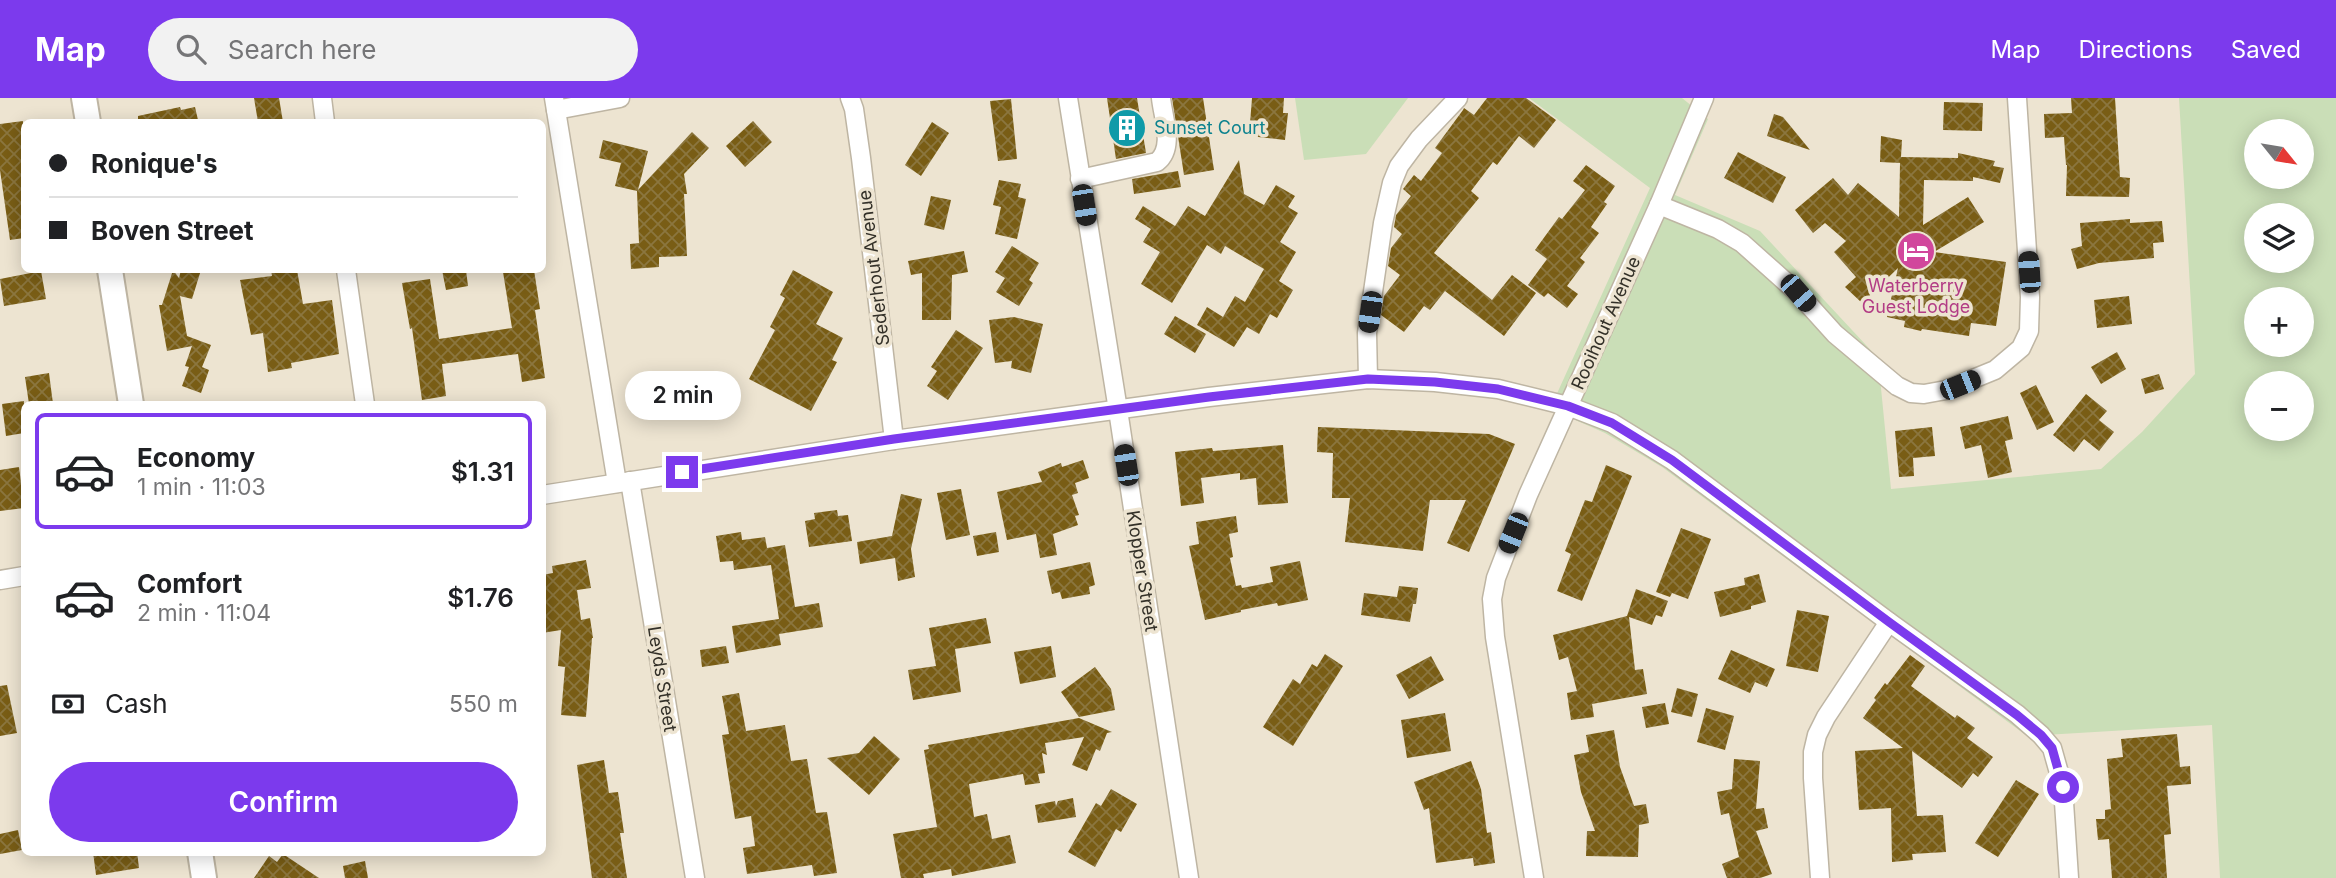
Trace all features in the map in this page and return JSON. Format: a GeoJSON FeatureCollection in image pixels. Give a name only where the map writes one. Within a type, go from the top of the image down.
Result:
{"type":"FeatureCollection","features":[{"type":"Feature","properties":{"kind":"street"},"geometry":{"type":"LineString","coordinates":[[84,98],[88,119]]}},
{"type":"Feature","properties":{"kind":"street"},"geometry":{"type":"LineString","coordinates":[[322,98],[325,119]]}},
{"type":"Feature","properties":{"kind":"street"},"geometry":{"type":"LineString","coordinates":[[555,104],[621,98]]}},
{"type":"Feature","properties":{"kind":"street","name":"Sederhout Avenue"},"geometry":{"type":"LineString","coordinates":[[850,98],[861,158],[894,439]]}},
{"type":"Feature","properties":{"kind":"street","name":"Klopper Street"},"geometry":{"type":"LineString","coordinates":[[1068,98],[1189,878]]}},
{"type":"Feature","properties":{"kind":"street"},"geometry":{"type":"LineString","coordinates":[[1080,179],[1157,162],[1164,156],[1167,146],[1161,98]]}},
{"type":"Feature","properties":{"kind":"street"},"geometry":{"type":"LineString","coordinates":[[1368,379],[1367,333],[1383,223],[1392,183],[1399,166],[1419,139],[1458,98]]}},
{"type":"Feature","properties":{"kind":"street","name":"Rooihout Avenue"},"geometry":{"type":"LineString","coordinates":[[1534,878],[1495,637],[1492,599],[1496,578],[1528,495],[1659,205],[1704,98]]}},
{"type":"Feature","properties":{"kind":"street"},"geometry":{"type":"LineString","coordinates":[[1659,205],[1718,229],[1742,243],[1790,285],[1835,334],[1897,386],[1911,393],[1924,394],[1946,390],[1995,370],[2021,348],[2029,331],[2030,297],[2017,98]]}},
{"type":"Feature","properties":{"kind":"street","name":"Leyds Street"},"geometry":{"type":"LineString","coordinates":[[555,104],[695,878]]}},
{"type":"Feature","properties":{"kind":"street"},"geometry":{"type":"LineString","coordinates":[[110,273],[131,401]]}},
{"type":"Feature","properties":{"kind":"street"},"geometry":{"type":"LineString","coordinates":[[346,273],[365,401]]}},
{"type":"Feature","properties":{"kind":"street"},"geometry":{"type":"LineString","coordinates":[[546,494],[894,439],[1209,397],[1368,379],[1435,382],[1498,389],[1568,406],[1612,423],[1672,460],[2041,735],[2052,748],[2063,787],[2069,878]]}},
{"type":"Feature","properties":{"kind":"street"},"geometry":{"type":"LineString","coordinates":[[0,580],[21,576]]}},
{"type":"Feature","properties":{"kind":"street"},"geometry":{"type":"LineString","coordinates":[[1820,878],[1813,778],[1816,735],[1889,622]]}},
{"type":"Feature","properties":{"kind":"street"},"geometry":{"type":"LineString","coordinates":[[201,856],[204,878]]}},
{"type":"Feature","properties":{"kind":"green space"},"geometry":{"type":"Polygon","coordinates":[[[1295,98],[1408,98],[1366,154],[1304,160],[1295,98]]]}},
{"type":"Feature","properties":{"kind":"green space"},"geometry":{"type":"Polygon","coordinates":[[[1529,98],[1682,98],[1708,119],[1675,195],[1760,231],[1878,358],[1891,489],[2101,469],[2142,432],[2195,374],[2179,98],[2336,98],[2336,878],[2220,878],[2212,725],[2027,736],[1662,467],[1605,433],[1550,409],[1650,188],[1529,98]]]}},
{"type":"Feature","properties":{"kind":"building"},"geometry":{"type":"Polygon","coordinates":[[[254,98],[279,98],[282,119],[258,119],[254,98]]]}},
{"type":"Feature","properties":{"kind":"building","name":"Sunset Court"},"geometry":{"type":"Polygon","coordinates":[[[1107,98],[1137,98],[1146,153],[1116,159],[1107,98]]]}},
{"type":"Feature","properties":{"kind":"building"},"geometry":{"type":"Polygon","coordinates":[[[1172,98],[1203,98],[1214,170],[1184,175],[1172,98]]]}},
{"type":"Feature","properties":{"kind":"building"},"geometry":{"type":"Polygon","coordinates":[[[1252,98],[1284,98],[1283,113],[1288,113],[1285,140],[1249,136],[1252,98]]]}},
{"type":"Feature","properties":{"kind":"building"},"geometry":{"type":"Polygon","coordinates":[[[1487,98],[1526,98],[1556,120],[1534,148],[1519,136],[1497,165],[1493,162],[1471,191],[1479,198],[1434,253],[1492,300],[1512,275],[1536,293],[1504,336],[1445,291],[1430,310],[1424,306],[1404,332],[1381,315],[1384,296],[1400,275],[1388,266],[1391,248],[1402,234],[1394,227],[1396,215],[1411,196],[1403,189],[1414,175],[1421,181],[1442,153],[1435,148],[1464,108],[1474,115],[1487,98]]]}},
{"type":"Feature","properties":{"kind":"building"},"geometry":{"type":"Polygon","coordinates":[[[2071,98],[2115,98],[2120,177],[2130,178],[2129,197],[2066,196],[2064,137],[2045,138],[2044,114],[2072,113],[2071,98]]]}},
{"type":"Feature","properties":{"kind":"building"},"geometry":{"type":"Polygon","coordinates":[[[1011,99],[1017,159],[998,161],[990,101],[1011,99]]]}},
{"type":"Feature","properties":{"kind":"building"},"geometry":{"type":"Polygon","coordinates":[[[1944,102],[1983,103],[1982,131],[1943,130],[1944,102]]]}},
{"type":"Feature","properties":{"kind":"building"},"geometry":{"type":"Polygon","coordinates":[[[180,107],[181,110],[195,107],[198,119],[138,119],[138,116],[180,107]]]}},
{"type":"Feature","properties":{"kind":"building"},"geometry":{"type":"Polygon","coordinates":[[[1774,114],[1783,117],[1810,150],[1767,136],[1774,114]]]}},
{"type":"Feature","properties":{"kind":"building"},"geometry":{"type":"Polygon","coordinates":[[[21,121],[21,238],[10,240],[0,170],[0,124],[21,121]]]}},
{"type":"Feature","properties":{"kind":"building"},"geometry":{"type":"Polygon","coordinates":[[[753,121],[772,142],[745,167],[726,146],[753,121]]]}},
{"type":"Feature","properties":{"kind":"building"},"geometry":{"type":"Polygon","coordinates":[[[932,122],[949,133],[921,176],[905,165],[932,122]]]}},
{"type":"Feature","properties":{"kind":"building"},"geometry":{"type":"Polygon","coordinates":[[[692,132],[709,148],[684,174],[687,194],[684,194],[687,256],[659,257],[659,267],[631,269],[630,244],[639,243],[637,191],[615,186],[621,163],[599,158],[603,140],[648,151],[638,190],[692,132]]]}},
{"type":"Feature","properties":{"kind":"building"},"geometry":{"type":"Polygon","coordinates":[[[1881,136],[1902,140],[1901,157],[1958,158],[1958,153],[1995,161],[1993,166],[2004,168],[2000,183],[1973,177],[1973,181],[1924,180],[1923,225],[1968,197],[1984,222],[1934,252],[2006,262],[1996,326],[1971,323],[1969,336],[1921,331],[1904,327],[1905,321],[1887,317],[1898,268],[1862,303],[1845,287],[1856,277],[1834,252],[1846,241],[1825,223],[1813,233],[1795,210],[1833,178],[1848,195],[1858,183],[1899,217],[1900,163],[1880,162],[1881,136]]]}},
{"type":"Feature","properties":{"kind":"building"},"geometry":{"type":"Polygon","coordinates":[[[1738,152],[1786,177],[1773,203],[1724,178],[1738,152]]]}},
{"type":"Feature","properties":{"kind":"building"},"geometry":{"type":"Polygon","coordinates":[[[1239,160],[1244,194],[1264,205],[1276,185],[1295,196],[1288,207],[1298,213],[1280,242],[1296,252],[1279,281],[1293,290],[1277,318],[1270,314],[1259,334],[1247,327],[1234,347],[1197,325],[1207,307],[1223,317],[1235,296],[1245,302],[1264,269],[1225,246],[1221,254],[1207,245],[1172,303],[1141,284],[1160,252],[1143,242],[1151,229],[1135,219],[1143,206],[1175,226],[1188,206],[1205,216],[1239,160]]]}},
{"type":"Feature","properties":{"kind":"building"},"geometry":{"type":"Polygon","coordinates":[[[1586,165],[1615,186],[1604,202],[1607,204],[1591,227],[1599,233],[1580,258],[1585,262],[1567,286],[1578,294],[1567,308],[1548,293],[1544,297],[1528,285],[1547,259],[1535,250],[1559,217],[1562,219],[1585,190],[1573,181],[1586,165]]]}},
{"type":"Feature","properties":{"kind":"building"},"geometry":{"type":"Polygon","coordinates":[[[1178,171],[1181,187],[1134,194],[1132,179],[1178,171]]]}},
{"type":"Feature","properties":{"kind":"building"},"geometry":{"type":"Polygon","coordinates":[[[999,180],[1021,184],[1018,197],[1026,199],[1017,239],[995,234],[1001,207],[993,205],[999,180]]]}},
{"type":"Feature","properties":{"kind":"building"},"geometry":{"type":"Polygon","coordinates":[[[931,196],[951,200],[944,230],[924,225],[931,196]]]}},
{"type":"Feature","properties":{"kind":"building"},"geometry":{"type":"Polygon","coordinates":[[[2130,219],[2130,223],[2162,221],[2164,242],[2153,243],[2154,258],[2099,263],[2077,269],[2071,249],[2082,246],[2080,223],[2130,219]]]}},
{"type":"Feature","properties":{"kind":"building"},"geometry":{"type":"Polygon","coordinates":[[[1012,246],[1039,263],[1029,280],[1033,283],[1019,306],[996,292],[1005,278],[995,272],[1012,246]]]}},
{"type":"Feature","properties":{"kind":"building"},"geometry":{"type":"Polygon","coordinates":[[[964,251],[968,272],[952,275],[951,320],[922,320],[922,273],[911,275],[908,261],[964,251]]]}},
{"type":"Feature","properties":{"kind":"building"},"geometry":{"type":"Polygon","coordinates":[[[793,270],[833,292],[816,324],[843,338],[832,360],[837,362],[811,411],[749,379],[775,330],[770,327],[785,298],[780,295],[793,270]]]}},
{"type":"Feature","properties":{"kind":"building"},"geometry":{"type":"Polygon","coordinates":[[[41,273],[46,299],[4,306],[0,279],[41,273]]]}},
{"type":"Feature","properties":{"kind":"building"},"geometry":{"type":"Polygon","coordinates":[[[172,273],[179,278],[180,273],[200,273],[192,299],[180,296],[187,336],[211,345],[202,367],[209,370],[201,393],[182,386],[189,367],[185,366],[192,346],[167,351],[159,305],[162,305],[172,273]]]}},
{"type":"Feature","properties":{"kind":"building"},"geometry":{"type":"Polygon","coordinates":[[[272,273],[298,273],[303,304],[332,300],[339,354],[291,363],[292,368],[268,372],[263,333],[251,335],[240,280],[272,276],[272,273]]]}},
{"type":"Feature","properties":{"kind":"building"},"geometry":{"type":"Polygon","coordinates":[[[443,273],[466,273],[468,286],[446,290],[443,273]]]}},
{"type":"Feature","properties":{"kind":"building"},"geometry":{"type":"Polygon","coordinates":[[[503,273],[534,273],[540,309],[535,310],[545,378],[522,382],[518,354],[442,364],[446,396],[422,400],[412,328],[410,329],[402,283],[430,279],[439,339],[512,328],[503,273]]]}},
{"type":"Feature","properties":{"kind":"building"},"geometry":{"type":"Polygon","coordinates":[[[2129,296],[2132,324],[2097,328],[2094,300],[2129,296]]]}},
{"type":"Feature","properties":{"kind":"building"},"geometry":{"type":"Polygon","coordinates":[[[1175,316],[1206,334],[1195,353],[1164,334],[1175,316]]]}},
{"type":"Feature","properties":{"kind":"building"},"geometry":{"type":"Polygon","coordinates":[[[1014,317],[1043,324],[1031,373],[1011,368],[1012,361],[995,363],[989,320],[1014,317]]]}},
{"type":"Feature","properties":{"kind":"building"},"geometry":{"type":"Polygon","coordinates":[[[956,330],[983,348],[948,400],[927,386],[937,371],[931,367],[956,330]]]}},
{"type":"Feature","properties":{"kind":"building"},"geometry":{"type":"Polygon","coordinates":[[[2117,352],[2126,369],[2101,384],[2091,367],[2117,352]]]}},
{"type":"Feature","properties":{"kind":"building"},"geometry":{"type":"Polygon","coordinates":[[[49,373],[53,401],[29,401],[25,377],[49,373]]]}},
{"type":"Feature","properties":{"kind":"building"},"geometry":{"type":"Polygon","coordinates":[[[2159,374],[2164,389],[2145,394],[2141,379],[2159,374]]]}},
{"type":"Feature","properties":{"kind":"building"},"geometry":{"type":"Polygon","coordinates":[[[2036,385],[2054,422],[2037,430],[2020,393],[2036,385]]]}},
{"type":"Feature","properties":{"kind":"building"},"geometry":{"type":"Polygon","coordinates":[[[2086,394],[2107,411],[2099,420],[2114,432],[2099,451],[2084,439],[2074,452],[2053,435],[2086,394]]]}},
{"type":"Feature","properties":{"kind":"building"},"geometry":{"type":"Polygon","coordinates":[[[21,401],[21,434],[6,436],[2,404],[21,401]]]}},
{"type":"Feature","properties":{"kind":"building"},"geometry":{"type":"Polygon","coordinates":[[[2008,416],[2013,439],[2005,441],[2012,472],[1988,478],[1981,445],[1965,449],[1960,427],[2008,416]]]}},
{"type":"Feature","properties":{"kind":"building"},"geometry":{"type":"Polygon","coordinates":[[[1318,427],[1489,434],[1515,444],[1469,552],[1447,543],[1466,500],[1430,500],[1423,551],[1345,542],[1350,498],[1332,498],[1333,453],[1317,452],[1318,427]]]}},
{"type":"Feature","properties":{"kind":"building"},"geometry":{"type":"Polygon","coordinates":[[[1932,427],[1935,456],[1913,458],[1914,476],[1899,477],[1895,431],[1932,427]]]}},
{"type":"Feature","properties":{"kind":"building"},"geometry":{"type":"Polygon","coordinates":[[[1283,445],[1288,503],[1258,505],[1256,478],[1240,480],[1240,473],[1201,478],[1204,503],[1181,506],[1175,452],[1283,445]]]}},
{"type":"Feature","properties":{"kind":"building"},"geometry":{"type":"Polygon","coordinates":[[[1083,460],[1089,478],[1075,483],[1078,493],[1072,495],[1079,515],[1075,516],[1078,525],[1053,534],[1057,555],[1040,558],[1036,534],[1007,540],[997,492],[1042,482],[1038,472],[1061,463],[1062,467],[1083,460]]]}},
{"type":"Feature","properties":{"kind":"building"},"geometry":{"type":"Polygon","coordinates":[[[1606,465],[1632,476],[1582,601],[1557,591],[1571,554],[1565,551],[1585,500],[1592,502],[1606,465]]]}},
{"type":"Feature","properties":{"kind":"building"},"geometry":{"type":"Polygon","coordinates":[[[19,467],[21,508],[0,511],[0,470],[19,467]]]}},
{"type":"Feature","properties":{"kind":"building"},"geometry":{"type":"Polygon","coordinates":[[[961,489],[970,535],[946,540],[937,493],[961,489]]]}},
{"type":"Feature","properties":{"kind":"building"},"geometry":{"type":"Polygon","coordinates":[[[901,494],[922,499],[911,549],[915,577],[898,581],[895,558],[860,564],[857,542],[892,536],[901,494]]]}},
{"type":"Feature","properties":{"kind":"building"},"geometry":{"type":"Polygon","coordinates":[[[837,510],[838,516],[848,515],[852,541],[809,547],[805,521],[815,519],[814,513],[837,510]]]}},
{"type":"Feature","properties":{"kind":"building"},"geometry":{"type":"Polygon","coordinates":[[[1236,516],[1238,532],[1229,534],[1233,557],[1230,558],[1236,586],[1241,585],[1242,588],[1273,582],[1270,567],[1300,561],[1308,600],[1278,606],[1277,603],[1205,620],[1189,546],[1199,544],[1196,522],[1236,516]]]}},
{"type":"Feature","properties":{"kind":"building"},"geometry":{"type":"Polygon","coordinates":[[[1681,528],[1711,539],[1688,599],[1672,593],[1670,597],[1656,592],[1681,528]]]}},
{"type":"Feature","properties":{"kind":"building"},"geometry":{"type":"Polygon","coordinates":[[[741,532],[742,540],[765,537],[767,548],[785,545],[795,607],[819,603],[823,627],[779,634],[781,645],[736,653],[732,626],[779,619],[771,565],[734,570],[733,561],[720,562],[716,536],[741,532]]]}},
{"type":"Feature","properties":{"kind":"building"},"geometry":{"type":"Polygon","coordinates":[[[996,532],[999,552],[977,556],[973,536],[996,532]]]}},
{"type":"Feature","properties":{"kind":"building"},"geometry":{"type":"Polygon","coordinates":[[[586,560],[591,588],[577,590],[581,620],[590,618],[593,638],[586,717],[561,715],[565,667],[558,666],[561,630],[546,632],[546,574],[553,573],[552,566],[586,560]]]}},
{"type":"Feature","properties":{"kind":"building"},"geometry":{"type":"Polygon","coordinates":[[[1090,562],[1095,585],[1089,587],[1090,594],[1062,599],[1060,592],[1052,594],[1047,571],[1090,562]]]}},
{"type":"Feature","properties":{"kind":"building"},"geometry":{"type":"Polygon","coordinates":[[[1759,574],[1766,602],[1720,617],[1714,592],[1745,585],[1744,578],[1759,574]]]}},
{"type":"Feature","properties":{"kind":"building"},"geometry":{"type":"Polygon","coordinates":[[[1399,586],[1418,588],[1410,622],[1361,615],[1364,593],[1397,597],[1399,586]]]}},
{"type":"Feature","properties":{"kind":"building"},"geometry":{"type":"Polygon","coordinates":[[[1636,589],[1668,601],[1662,617],[1656,615],[1652,625],[1629,617],[1635,670],[1643,669],[1647,694],[1592,704],[1594,717],[1571,720],[1567,693],[1577,691],[1568,657],[1559,660],[1553,635],[1627,616],[1636,589]]]}},
{"type":"Feature","properties":{"kind":"building"},"geometry":{"type":"Polygon","coordinates":[[[1797,610],[1829,616],[1818,672],[1786,666],[1797,610]]]}},
{"type":"Feature","properties":{"kind":"building"},"geometry":{"type":"Polygon","coordinates":[[[986,618],[991,643],[955,649],[961,692],[913,700],[908,670],[936,666],[929,628],[986,618]]]}},
{"type":"Feature","properties":{"kind":"building"},"geometry":{"type":"Polygon","coordinates":[[[726,646],[729,663],[702,667],[700,650],[726,646]]]}},
{"type":"Feature","properties":{"kind":"building"},"geometry":{"type":"Polygon","coordinates":[[[1051,646],[1056,677],[1020,684],[1014,652],[1051,646]]]}},
{"type":"Feature","properties":{"kind":"building"},"geometry":{"type":"Polygon","coordinates":[[[1731,650],[1775,669],[1767,687],[1755,682],[1750,693],[1718,679],[1731,650]]]}},
{"type":"Feature","properties":{"kind":"building"},"geometry":{"type":"Polygon","coordinates":[[[1325,654],[1343,666],[1293,746],[1263,727],[1293,679],[1300,684],[1312,664],[1317,667],[1325,654]]]}},
{"type":"Feature","properties":{"kind":"building"},"geometry":{"type":"Polygon","coordinates":[[[1910,655],[1925,666],[1911,686],[1955,718],[1957,715],[1975,728],[1967,738],[1993,757],[1978,777],[1973,773],[1962,788],[1912,751],[1917,816],[1943,815],[1946,852],[1912,854],[1913,860],[1892,862],[1891,808],[1859,810],[1855,751],[1903,748],[1863,718],[1885,683],[1887,685],[1910,655]]]}},
{"type":"Feature","properties":{"kind":"building"},"geometry":{"type":"Polygon","coordinates":[[[1431,656],[1444,680],[1409,699],[1396,675],[1431,656]]]}},
{"type":"Feature","properties":{"kind":"building"},"geometry":{"type":"Polygon","coordinates":[[[1095,667],[1111,689],[1115,710],[1079,717],[1061,692],[1095,667]]]}},
{"type":"Feature","properties":{"kind":"building"},"geometry":{"type":"Polygon","coordinates":[[[7,685],[17,733],[0,736],[0,686],[7,685]]]}},
{"type":"Feature","properties":{"kind":"building"},"geometry":{"type":"Polygon","coordinates":[[[1677,688],[1698,694],[1692,717],[1671,712],[1677,688]]]}},
{"type":"Feature","properties":{"kind":"building"},"geometry":{"type":"Polygon","coordinates":[[[739,693],[746,731],[785,725],[791,761],[807,759],[816,813],[827,812],[837,873],[814,876],[812,865],[747,874],[743,848],[755,846],[751,816],[735,819],[722,735],[729,734],[722,696],[739,693]]]}},
{"type":"Feature","properties":{"kind":"building"},"geometry":{"type":"Polygon","coordinates":[[[1665,703],[1669,724],[1646,728],[1642,707],[1665,703]]]}},
{"type":"Feature","properties":{"kind":"building"},"geometry":{"type":"Polygon","coordinates":[[[1706,708],[1734,716],[1725,750],[1697,742],[1706,708]]]}},
{"type":"Feature","properties":{"kind":"building"},"geometry":{"type":"Polygon","coordinates":[[[1445,713],[1451,751],[1407,758],[1401,720],[1445,713]]]}},
{"type":"Feature","properties":{"kind":"building"},"geometry":{"type":"Polygon","coordinates":[[[1079,718],[1112,732],[1107,733],[1100,751],[1096,749],[1087,771],[1072,765],[1084,737],[1045,743],[1047,755],[1042,753],[1045,773],[1038,774],[1040,783],[1025,785],[1023,774],[969,784],[974,817],[987,814],[992,839],[1010,835],[1016,863],[952,876],[951,869],[923,874],[924,878],[901,878],[893,834],[937,827],[924,750],[929,749],[928,745],[1079,718]]]}},
{"type":"Feature","properties":{"kind":"building"},"geometry":{"type":"Polygon","coordinates":[[[1614,730],[1620,767],[1634,806],[1646,804],[1649,823],[1639,825],[1638,857],[1586,856],[1587,831],[1595,831],[1581,792],[1574,755],[1589,752],[1586,735],[1614,730]]]}},
{"type":"Feature","properties":{"kind":"building"},"geometry":{"type":"Polygon","coordinates":[[[2177,734],[2180,767],[2190,766],[2191,784],[2167,786],[2171,834],[2164,835],[2167,878],[2112,878],[2109,839],[2098,840],[2096,819],[2105,819],[2105,810],[2111,809],[2107,759],[2123,757],[2121,739],[2177,734]]]}},
{"type":"Feature","properties":{"kind":"building"},"geometry":{"type":"Polygon","coordinates":[[[874,736],[900,759],[869,795],[827,758],[859,753],[874,736]]]}},
{"type":"Feature","properties":{"kind":"building"},"geometry":{"type":"Polygon","coordinates":[[[1734,759],[1760,761],[1756,809],[1764,808],[1768,828],[1756,831],[1772,874],[1760,878],[1727,878],[1722,864],[1739,857],[1729,813],[1721,815],[1717,792],[1732,789],[1734,759]]]}},
{"type":"Feature","properties":{"kind":"building"},"geometry":{"type":"Polygon","coordinates":[[[604,760],[609,793],[618,792],[624,833],[620,833],[627,878],[592,878],[577,765],[604,760]]]}},
{"type":"Feature","properties":{"kind":"building"},"geometry":{"type":"Polygon","coordinates":[[[1471,761],[1481,789],[1487,833],[1491,832],[1495,863],[1474,866],[1473,858],[1436,863],[1429,808],[1424,810],[1414,782],[1471,761]]]}},
{"type":"Feature","properties":{"kind":"building"},"geometry":{"type":"Polygon","coordinates":[[[2016,780],[2039,794],[1998,857],[1975,843],[2016,780]]]}},
{"type":"Feature","properties":{"kind":"building"},"geometry":{"type":"Polygon","coordinates":[[[1111,789],[1137,804],[1121,832],[1116,829],[1095,867],[1068,852],[1096,803],[1101,806],[1111,789]]]}},
{"type":"Feature","properties":{"kind":"building"},"geometry":{"type":"Polygon","coordinates":[[[1073,798],[1076,817],[1038,823],[1035,805],[1055,801],[1056,806],[1058,801],[1073,798]]]}},
{"type":"Feature","properties":{"kind":"building"},"geometry":{"type":"Polygon","coordinates":[[[18,830],[21,850],[0,854],[0,834],[18,830]]]}},
{"type":"Feature","properties":{"kind":"building"},"geometry":{"type":"Polygon","coordinates":[[[94,856],[138,856],[139,868],[96,875],[94,856]]]}},
{"type":"Feature","properties":{"kind":"building"},"geometry":{"type":"Polygon","coordinates":[[[269,856],[277,862],[282,856],[286,856],[319,878],[254,878],[269,856]]]}},
{"type":"Feature","properties":{"kind":"building"},"geometry":{"type":"Polygon","coordinates":[[[365,861],[368,878],[345,878],[343,866],[365,861]]]}},
{"type":"Feature","properties":{"kind":"place","name":"Sunset Court"},"geometry":{"type":"Point","coordinates":[1127,128]}},
{"type":"Feature","properties":{"kind":"place","name":"Waterberry Guest Lodge"},"geometry":{"type":"Point","coordinates":[1916,251]}},
{"type":"Feature","properties":{"kind":"route"},"geometry":{"type":"LineString","coordinates":[[682,472],[894,439],[1209,397],[1368,379],[1435,382],[1498,389],[1568,406],[1612,423],[1672,460],[2041,735],[2052,748],[2063,787]]}}]}
